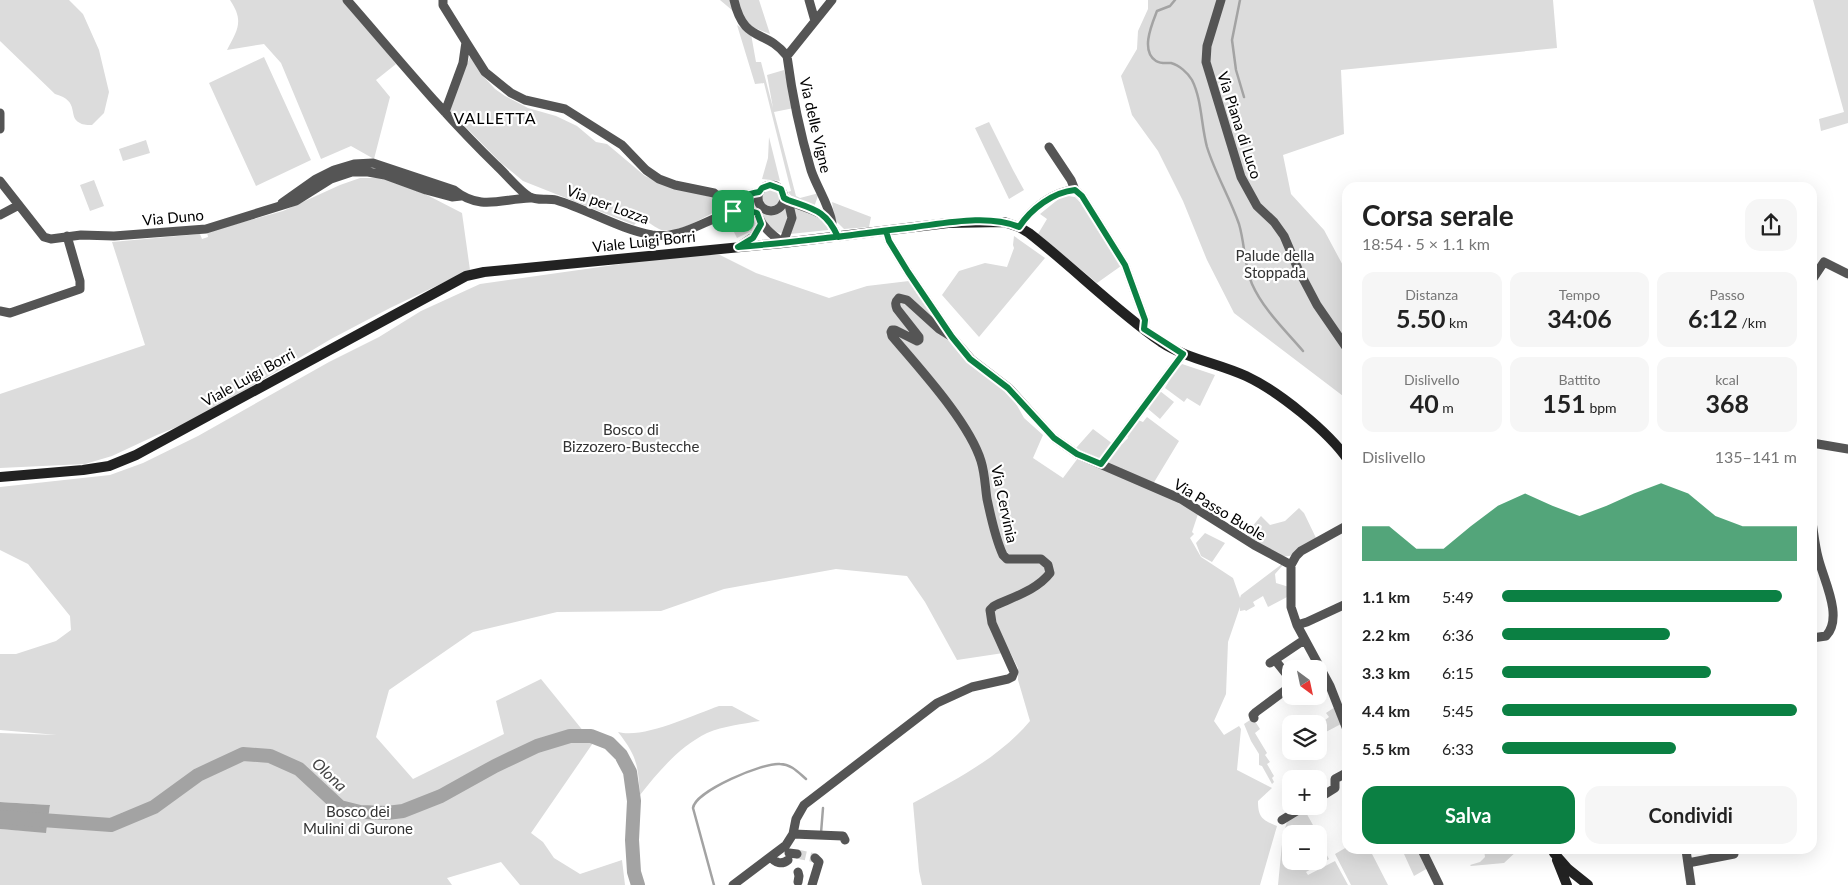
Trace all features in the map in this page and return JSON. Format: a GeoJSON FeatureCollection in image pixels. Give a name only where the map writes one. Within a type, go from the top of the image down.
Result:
{"type":"FeatureCollection","features":[{"type":"Feature","properties":{"kind":"main road","name":"Viale Luigi Borri"},"geometry":{"type":"LineString","coordinates":[[0,477],[109,466],[136,455],[466,276],[484,272],[783,243],[948,223],[990,221],[1004,222],[1019,227],[1044,245],[1144,329],[1183,354],[1245,376],[1262,385],[1328,435],[1342,452]]}},
{"type":"Feature","properties":{"kind":"main road"},"geometry":{"type":"LineString","coordinates":[[1555,854],[1567,885]]}},
{"type":"Feature","properties":{"kind":"main road"},"geometry":{"type":"LineString","coordinates":[[1556,854],[1568,869],[1588,885]]}},
{"type":"Feature","properties":{"kind":"street"},"geometry":{"type":"LineString","coordinates":[[347,0],[445,112],[530,198]]}},
{"type":"Feature","properties":{"kind":"street"},"geometry":{"type":"LineString","coordinates":[[442,0],[442,5],[485,72],[511,93],[525,100],[565,110],[622,144],[646,170],[659,179],[674,186],[714,193],[730,212]]}},
{"type":"Feature","properties":{"kind":"street"},"geometry":{"type":"LineString","coordinates":[[734,0],[740,22],[749,31],[781,48],[787,56],[832,0]]}},
{"type":"Feature","properties":{"kind":"street"},"geometry":{"type":"LineString","coordinates":[[809,0],[815,21]]}},
{"type":"Feature","properties":{"kind":"street","name":"Via Piana di Luco"},"geometry":{"type":"LineString","coordinates":[[1221,0],[1207,46],[1206,62],[1241,177],[1257,206],[1274,222],[1284,236],[1298,269],[1317,305],[1342,341]]}},
{"type":"Feature","properties":{"kind":"street"},"geometry":{"type":"LineString","coordinates":[[445,112],[463,63],[466,42]]}},
{"type":"Feature","properties":{"kind":"street","name":"Via delle Vigne"},"geometry":{"type":"LineString","coordinates":[[787,56],[806,152],[817,186],[830,211],[832,223],[838,237]]}},
{"type":"Feature","properties":{"kind":"street"},"geometry":{"type":"LineString","coordinates":[[0,113],[0,129]]}},
{"type":"Feature","properties":{"kind":"street"},"geometry":{"type":"LineString","coordinates":[[1049,147],[1125,265],[1145,320],[1144,329]]}},
{"type":"Feature","properties":{"kind":"street","name":"Via Duno"},"geometry":{"type":"LineString","coordinates":[[0,181],[44,237],[51,239],[81,235],[114,236],[206,229],[296,201],[330,179],[352,172],[385,175],[426,190],[452,197],[461,196],[481,203],[493,204],[530,198]]}},
{"type":"Feature","properties":{"kind":"street"},"geometry":{"type":"LineString","coordinates":[[774,185],[781,189],[786,199],[792,218],[783,243],[771,235],[761,224],[757,200],[759,192],[766,186],[774,185]]}},
{"type":"Feature","properties":{"kind":"street"},"geometry":{"type":"LineString","coordinates":[[1019,227],[1037,207],[1063,191],[1075,190]]}},
{"type":"Feature","properties":{"kind":"street","name":"Via per Lozza"},"geometry":{"type":"LineString","coordinates":[[730,212],[749,193],[759,192]]}},
{"type":"Feature","properties":{"kind":"street","name":"Via per Lozza"},"geometry":{"type":"LineString","coordinates":[[530,198],[554,200],[640,233],[666,236],[687,231],[730,212],[759,210]]}},
{"type":"Feature","properties":{"kind":"street"},"geometry":{"type":"LineString","coordinates":[[759,210],[770,212],[778,209],[786,199]]}},
{"type":"Feature","properties":{"kind":"street"},"geometry":{"type":"LineString","coordinates":[[786,199],[818,211],[832,223]]}},
{"type":"Feature","properties":{"kind":"street"},"geometry":{"type":"LineString","coordinates":[[818,211],[823,199]]}},
{"type":"Feature","properties":{"kind":"street"},"geometry":{"type":"LineString","coordinates":[[0,215],[19,206]]}},
{"type":"Feature","properties":{"kind":"street"},"geometry":{"type":"LineString","coordinates":[[738,247],[753,238],[761,224]]}},
{"type":"Feature","properties":{"kind":"street","name":"Via Passo Buole"},"geometry":{"type":"LineString","coordinates":[[886,231],[889,241],[908,272],[952,337],[970,359],[1008,388],[1054,438],[1077,454],[1181,499],[1254,545],[1291,565]]}},
{"type":"Feature","properties":{"kind":"street"},"geometry":{"type":"LineString","coordinates":[[0,311],[10,313],[80,289],[80,281],[67,236]]}},
{"type":"Feature","properties":{"kind":"street"},"geometry":{"type":"LineString","coordinates":[[1817,272],[1824,262],[1848,274]]}},
{"type":"Feature","properties":{"kind":"street","name":"Via Cervinia"},"geometry":{"type":"LineString","coordinates":[[793,834],[796,819],[804,805],[937,702],[972,687],[1008,680],[1012,677],[1013,667],[992,623],[990,610],[994,606],[1044,581],[1050,573],[1048,564],[1041,559],[1006,559],[1002,555],[987,498],[986,478],[981,459],[967,432],[947,403],[892,336],[890,332],[895,330],[914,341],[917,342],[919,340],[919,337],[897,309],[896,301],[899,298],[907,300],[939,329],[952,337]]}},
{"type":"Feature","properties":{"kind":"street"},"geometry":{"type":"LineString","coordinates":[[1101,464],[1183,354]]}},
{"type":"Feature","properties":{"kind":"street"},"geometry":{"type":"LineString","coordinates":[[1817,444],[1848,449]]}},
{"type":"Feature","properties":{"kind":"street"},"geometry":{"type":"LineString","coordinates":[[1313,660],[1291,607],[1291,565],[1301,551],[1342,529]]}},
{"type":"Feature","properties":{"kind":"street"},"geometry":{"type":"LineString","coordinates":[[1817,551],[1831,600],[1833,619],[1830,632],[1826,636],[1817,637]]}},
{"type":"Feature","properties":{"kind":"street"},"geometry":{"type":"LineString","coordinates":[[1297,625],[1342,606]]}},
{"type":"Feature","properties":{"kind":"street"},"geometry":{"type":"LineString","coordinates":[[1282,671],[1272,661],[1304,640]]}},
{"type":"Feature","properties":{"kind":"street"},"geometry":{"type":"LineString","coordinates":[[1328,683],[1342,717]]}},
{"type":"Feature","properties":{"kind":"street"},"geometry":{"type":"LineString","coordinates":[[1254,718],[1253,714],[1282,693]]}},
{"type":"Feature","properties":{"kind":"street"},"geometry":{"type":"LineString","coordinates":[[1327,793],[1336,788],[1335,779],[1342,775]]}},
{"type":"Feature","properties":{"kind":"street"},"geometry":{"type":"LineString","coordinates":[[1282,820],[1290,815]]}},
{"type":"Feature","properties":{"kind":"street"},"geometry":{"type":"LineString","coordinates":[[798,882],[799,876],[791,859],[793,834],[843,836],[845,840]]}},
{"type":"Feature","properties":{"kind":"street"},"geometry":{"type":"LineString","coordinates":[[1424,854],[1439,885]]}},
{"type":"Feature","properties":{"kind":"street"},"geometry":{"type":"LineString","coordinates":[[1687,854],[1691,885]]}},
{"type":"Feature","properties":{"kind":"street"},"geometry":{"type":"LineString","coordinates":[[1688,863],[1734,854]]}},
{"type":"Feature","properties":{"kind":"street"},"geometry":{"type":"LineString","coordinates":[[733,885],[771,857],[791,859]]}},
{"type":"Feature","properties":{"kind":"street"},"geometry":{"type":"LineString","coordinates":[[771,857],[777,862],[784,863],[791,859]]}},
{"type":"Feature","properties":{"kind":"street"},"geometry":{"type":"LineString","coordinates":[[812,885],[819,862],[815,858]]}},
{"type":"Feature","properties":{"kind":"green space"},"geometry":{"type":"Polygon","coordinates":[[[0,0],[69,0],[83,14],[99,50],[109,92],[104,113],[92,125],[83,124],[76,120],[68,101],[55,94],[0,41],[0,0]]]}},
{"type":"Feature","properties":{"kind":"green space"},"geometry":{"type":"Polygon","coordinates":[[[230,0],[344,0],[396,64],[376,80],[390,97],[374,159],[351,146],[321,159],[281,63],[264,44],[227,50],[238,25],[237,14],[230,0]]]}},
{"type":"Feature","properties":{"kind":"green space"},"geometry":{"type":"Polygon","coordinates":[[[720,0],[759,0],[770,34],[752,27],[720,0]]]}},
{"type":"Feature","properties":{"kind":"green space","name":"Palude della Stoppada"},"geometry":{"type":"Polygon","coordinates":[[[1148,0],[1553,0],[1557,48],[1341,70],[1344,134],[1283,155],[1291,194],[1324,230],[1342,264],[1342,395],[1234,313],[1207,260],[1183,201],[1158,151],[1132,115],[1121,76],[1137,49],[1138,31],[1148,9],[1148,0]]]}},
{"type":"Feature","properties":{"kind":"green space"},"geometry":{"type":"Polygon","coordinates":[[[1813,0],[1848,0],[1848,123],[1821,131],[1819,119],[1844,112],[1813,0]]]}},
{"type":"Feature","properties":{"kind":"green space"},"geometry":{"type":"Polygon","coordinates":[[[737,25],[751,34],[756,62],[761,62],[773,108],[767,75],[784,70],[794,108],[774,112],[796,196],[800,198],[819,193],[814,207],[793,198],[788,192],[791,191],[764,83],[755,84],[737,25]]]}},
{"type":"Feature","properties":{"kind":"green space"},"geometry":{"type":"Polygon","coordinates":[[[471,54],[483,76],[495,89],[505,96],[528,108],[556,116],[577,126],[596,142],[607,144],[645,176],[673,188],[712,197],[716,211],[696,222],[665,231],[657,228],[642,217],[634,225],[523,181],[500,162],[449,110],[471,54]]]}},
{"type":"Feature","properties":{"kind":"green space"},"geometry":{"type":"Polygon","coordinates":[[[264,57],[311,160],[256,186],[209,83],[264,57]]]}},
{"type":"Feature","properties":{"kind":"green space"},"geometry":{"type":"Polygon","coordinates":[[[989,122],[1024,190],[1009,199],[975,128],[989,122]]]}},
{"type":"Feature","properties":{"kind":"green space"},"geometry":{"type":"Polygon","coordinates":[[[769,137],[780,181],[762,179],[768,158],[769,137]]]}},
{"type":"Feature","properties":{"kind":"green space"},"geometry":{"type":"Polygon","coordinates":[[[146,140],[150,153],[123,161],[119,149],[146,140]]]}},
{"type":"Feature","properties":{"kind":"green space"},"geometry":{"type":"Polygon","coordinates":[[[360,178],[384,178],[427,195],[462,213],[470,270],[390,308],[331,339],[197,419],[112,456],[85,464],[0,468],[0,394],[145,345],[112,242],[200,234],[202,239],[208,237],[207,232],[283,211],[360,178]]]}},
{"type":"Feature","properties":{"kind":"green space"},"geometry":{"type":"Polygon","coordinates":[[[94,180],[104,206],[90,211],[80,185],[94,180]]]}},
{"type":"Feature","properties":{"kind":"green space"},"geometry":{"type":"Polygon","coordinates":[[[770,188],[777,191],[780,198],[777,205],[770,208],[763,205],[760,198],[763,191],[770,188]]]}},
{"type":"Feature","properties":{"kind":"green space"},"geometry":{"type":"Polygon","coordinates":[[[1061,197],[1075,197],[1080,202],[1121,266],[1097,283],[1038,234],[1047,219],[1040,214],[1061,197]]]}},
{"type":"Feature","properties":{"kind":"green space"},"geometry":{"type":"Polygon","coordinates":[[[832,202],[871,217],[869,227],[844,229],[835,220],[832,202]]]}},
{"type":"Feature","properties":{"kind":"green space"},"geometry":{"type":"Polygon","coordinates":[[[786,204],[789,218],[782,233],[775,231],[769,226],[762,212],[775,212],[786,204]]]}},
{"type":"Feature","properties":{"kind":"green space"},"geometry":{"type":"Polygon","coordinates":[[[793,207],[821,217],[825,221],[828,230],[790,234],[793,207]]]}},
{"type":"Feature","properties":{"kind":"green space"},"geometry":{"type":"Polygon","coordinates":[[[740,213],[754,215],[757,222],[755,229],[737,238],[727,218],[740,213]]]}},
{"type":"Feature","properties":{"kind":"green space"},"geometry":{"type":"Polygon","coordinates":[[[1014,236],[1045,258],[979,337],[942,295],[959,271],[985,263],[1007,267],[1014,248],[1014,236]]]}},
{"type":"Feature","properties":{"kind":"green space","name":"Bosco di Bizzozero-Bustecche"},"geometry":{"type":"Polygon","coordinates":[[[685,255],[720,255],[756,273],[829,298],[867,286],[909,281],[966,351],[1009,391],[1024,418],[1043,435],[1033,458],[1063,478],[1078,458],[1199,511],[1192,532],[1194,534],[1190,538],[1201,557],[1233,578],[1240,598],[1241,595],[1283,565],[1275,574],[1276,583],[1289,587],[1289,596],[1268,607],[1263,596],[1253,602],[1255,606],[1246,611],[1240,611],[1240,607],[1228,642],[1226,694],[1214,721],[1224,735],[1239,726],[1241,729],[1237,770],[1272,788],[1258,801],[1262,818],[1277,826],[1260,885],[922,885],[913,803],[976,767],[1005,746],[1030,721],[1018,680],[1018,668],[1010,652],[957,660],[925,602],[907,576],[836,569],[724,589],[661,611],[557,612],[473,632],[389,690],[376,737],[413,779],[504,734],[496,701],[541,679],[593,743],[531,833],[543,842],[554,858],[580,874],[622,860],[625,885],[520,885],[501,862],[447,878],[452,885],[0,885],[0,829],[46,832],[50,805],[0,802],[0,733],[57,735],[0,730],[0,654],[16,654],[56,641],[71,630],[70,616],[28,564],[0,550],[0,487],[110,475],[143,463],[198,436],[329,362],[379,337],[421,311],[480,284],[685,255]]]}},
{"type":"Feature","properties":{"kind":"green space"},"geometry":{"type":"Polygon","coordinates":[[[1182,364],[1215,375],[1200,406],[1187,398],[1184,402],[1165,388],[1174,372],[1182,364]]]}},
{"type":"Feature","properties":{"kind":"green space"},"geometry":{"type":"Polygon","coordinates":[[[1160,391],[1174,402],[1160,419],[1147,408],[1160,391]]]}},
{"type":"Feature","properties":{"kind":"green space"},"geometry":{"type":"Polygon","coordinates":[[[1147,417],[1179,441],[1153,484],[1108,463],[1121,443],[1128,438],[1127,435],[1138,420],[1143,422],[1147,417]]]}},
{"type":"Feature","properties":{"kind":"green space"},"geometry":{"type":"Polygon","coordinates":[[[1093,429],[1113,444],[1100,460],[1076,448],[1093,429]]]}},
{"type":"Feature","properties":{"kind":"green space"},"geometry":{"type":"Polygon","coordinates":[[[1299,508],[1304,513],[1317,540],[1296,554],[1289,556],[1279,555],[1246,534],[1261,516],[1270,525],[1285,521],[1299,508]]]}},
{"type":"Feature","properties":{"kind":"green space"},"geometry":{"type":"Polygon","coordinates":[[[1205,533],[1225,543],[1212,562],[1201,556],[1196,543],[1205,533]]]}},
{"type":"Feature","properties":{"kind":"green space"},"geometry":{"type":"Polygon","coordinates":[[[719,706],[732,706],[760,721],[707,733],[687,745],[670,760],[640,795],[633,755],[618,732],[629,733],[655,729],[719,706]]]}},
{"type":"Feature","properties":{"kind":"green space"},"geometry":{"type":"Polygon","coordinates":[[[1335,707],[1341,724],[1327,731],[1327,719],[1329,717],[1326,713],[1335,707]]]}},
{"type":"Feature","properties":{"kind":"green space"},"geometry":{"type":"Polygon","coordinates":[[[1253,718],[1260,729],[1255,733],[1270,762],[1267,764],[1274,776],[1272,784],[1262,766],[1259,765],[1259,754],[1244,724],[1253,718]]]}},
{"type":"Feature","properties":{"kind":"green space"},"geometry":{"type":"Polygon","coordinates":[[[1294,815],[1307,815],[1313,825],[1286,825],[1288,819],[1294,815]]]}},
{"type":"Feature","properties":{"kind":"green space"},"geometry":{"type":"Polygon","coordinates":[[[1282,844],[1282,870],[1310,870],[1306,872],[1308,875],[1318,870],[1327,870],[1327,865],[1335,861],[1348,885],[1278,885],[1282,844]]]}},
{"type":"Feature","properties":{"kind":"green space"},"geometry":{"type":"Polygon","coordinates":[[[1342,850],[1342,854],[1372,854],[1388,885],[1351,885],[1335,854],[1342,850]]]}},
{"type":"Feature","properties":{"kind":"green space"},"geometry":{"type":"Polygon","coordinates":[[[1404,854],[1422,854],[1428,868],[1414,876],[1404,854]]]}},
{"type":"Feature","properties":{"kind":"green space"},"geometry":{"type":"Polygon","coordinates":[[[1485,854],[1514,854],[1504,863],[1470,865],[1480,862],[1485,857],[1485,854]]]}},
{"type":"Feature","properties":{"kind":"shaded area"},"geometry":{"type":"Polygon","coordinates":[[[0,802],[50,805],[46,833],[0,829],[0,802]]]}},
{"type":"Feature","properties":{"kind":"waterway"},"geometry":{"type":"LineString","coordinates":[[1175,0],[1170,6],[1157,11],[1152,23],[1148,44],[1151,57],[1156,61],[1171,63],[1177,66],[1186,72],[1192,80],[1200,104],[1207,147],[1239,224],[1247,269],[1252,284],[1268,311],[1303,351]]}},
{"type":"Feature","properties":{"kind":"waterway"},"geometry":{"type":"LineString","coordinates":[[1240,0],[1232,40],[1236,70],[1244,97]]}},
{"type":"Feature","properties":{"kind":"waterway","name":"Olona"},"geometry":{"type":"LineString","coordinates":[[0,817],[111,825],[154,807],[198,775],[243,754],[270,756],[299,769],[340,807],[360,812],[387,813],[403,811],[441,796],[495,766],[537,746],[570,736],[591,736],[609,743],[621,755],[630,772],[634,801],[632,840],[634,872],[638,885]]}},
{"type":"Feature","properties":{"kind":"waterway"},"geometry":{"type":"LineString","coordinates":[[714,885],[693,808],[697,801],[717,786],[731,779],[772,765],[788,765],[806,779]]}},
{"type":"Feature","properties":{"kind":"waterway"},"geometry":{"type":"LineString","coordinates":[[821,833],[823,808]]}},
{"type":"Feature","properties":{"kind":"tunnel"},"geometry":{"type":"LineString","coordinates":[[797,854],[815,858]]}},
{"type":"Feature","properties":{"kind":"district","name":"VALLETTA"},"geometry":{"type":"Point","coordinates":[495,117]}},
{"type":"Feature","properties":{"kind":"route"},"geometry":{"type":"LineString","coordinates":[[733,211],[740,200],[749,193],[759,192],[766,186],[774,185],[781,189],[784,198],[818,211],[832,223],[838,237],[948,223],[990,221],[1004,222],[1019,227],[1037,207],[1063,191],[1075,190],[1082,196],[1125,265],[1145,320],[1144,329],[1183,354],[1101,464],[1077,454],[1054,438],[1008,388],[970,359],[952,337],[908,272],[889,241],[886,231],[838,237],[783,243],[738,247],[753,238],[761,224],[757,213],[747,210],[733,211]]}},
{"type":"Feature","properties":{"kind":"park label","name":"Bosco dei Mulini di Gurone"},"geometry":{"type":"Point","coordinates":[358,820]}}]}
